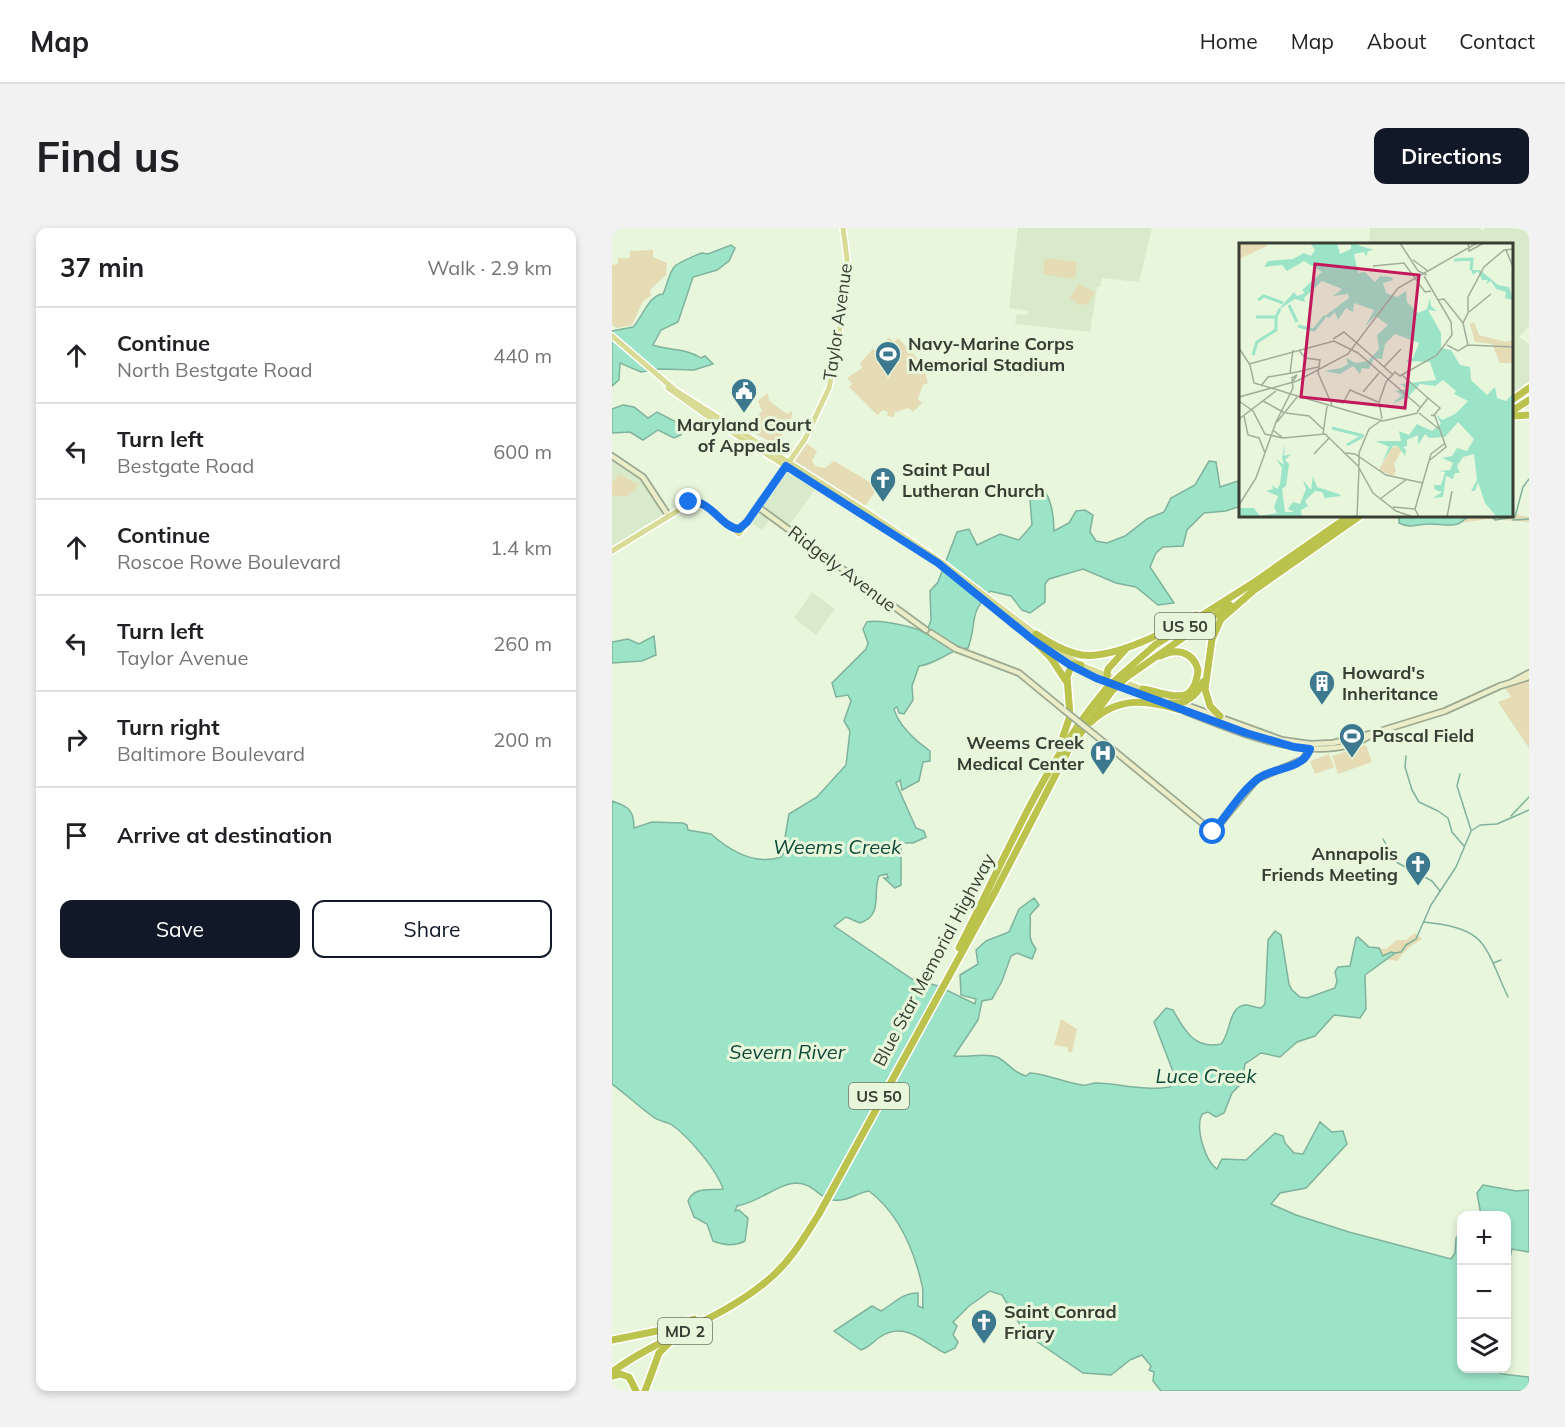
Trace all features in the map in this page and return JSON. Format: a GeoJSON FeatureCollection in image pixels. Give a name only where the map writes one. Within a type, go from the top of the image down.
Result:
{"type":"FeatureCollection","features":[{"type":"Feature","properties":{"kind":"highway"},"geometry":{"type":"LineString","coordinates":[[1514,400],[1529,390]]}},
{"type":"Feature","properties":{"kind":"highway"},"geometry":{"type":"LineString","coordinates":[[1514,410],[1529,400]]}},
{"type":"Feature","properties":{"kind":"highway","name":"US 50"},"geometry":{"type":"LineString","coordinates":[[1253,587],[1346,518]]}},
{"type":"Feature","properties":{"kind":"highway","name":"US 50"},"geometry":{"type":"LineString","coordinates":[[1253,587],[1357,518]]}},
{"type":"Feature","properties":{"kind":"highway"},"geometry":{"type":"LineString","coordinates":[[1034,637],[1062,649],[1089,655],[1110,653],[1193,617],[1253,587]]}},
{"type":"Feature","properties":{"kind":"highway"},"geometry":{"type":"LineString","coordinates":[[1220,716],[1207,699],[1206,674],[1212,639],[1221,619],[1253,587]]}},
{"type":"Feature","properties":{"kind":"highway","name":"Blue Star Memorial Highway"},"geometry":{"type":"LineString","coordinates":[[633,1355],[733,1304],[770,1279],[785,1263],[817,1214],[944,981],[1043,792],[1107,684],[1149,660],[1253,587]]}},
{"type":"Feature","properties":{"kind":"highway","name":"Blue Star Memorial Highway"},"geometry":{"type":"LineString","coordinates":[[1124,676],[1155,645],[1253,587]]}},
{"type":"Feature","properties":{"kind":"highway"},"geometry":{"type":"LineString","coordinates":[[1034,637],[1059,669],[1069,689]]}},
{"type":"Feature","properties":{"kind":"highway"},"geometry":{"type":"LineString","coordinates":[[1107,684],[1120,654],[1148,637]]}},
{"type":"Feature","properties":{"kind":"highway"},"geometry":{"type":"LineString","coordinates":[[1141,691],[1178,697],[1190,692],[1197,680],[1197,665],[1185,653],[1173,651],[1149,660]]}},
{"type":"Feature","properties":{"kind":"highway"},"geometry":{"type":"LineString","coordinates":[[1043,792],[1067,729],[1071,710],[1067,677],[1070,665],[1081,665]]}},
{"type":"Feature","properties":{"kind":"highway"},"geometry":{"type":"LineString","coordinates":[[1043,792],[1080,735],[1106,708],[1136,701],[1181,706],[1199,691],[1206,674]]}},
{"type":"Feature","properties":{"kind":"highway"},"geometry":{"type":"LineString","coordinates":[[1141,691],[1181,706]]}},
{"type":"Feature","properties":{"kind":"highway","name":"Blue Star Memorial Highway"},"geometry":{"type":"LineString","coordinates":[[612,1366],[731,1300],[768,1275],[794,1246],[817,1214]]}},
{"type":"Feature","properties":{"kind":"highway","name":"MD 2"},"geometry":{"type":"LineString","coordinates":[[646,1388],[659,1353],[670,1340],[733,1304]]}},
{"type":"Feature","properties":{"kind":"highway","name":"MD 2"},"geometry":{"type":"LineString","coordinates":[[615,1340],[667,1329],[694,1319]]}},
{"type":"Feature","properties":{"kind":"highway","name":"Blue Star Memorial Highway"},"geometry":{"type":"LineString","coordinates":[[612,1374],[625,1360]]}},
{"type":"Feature","properties":{"kind":"highway"},"geometry":{"type":"LineString","coordinates":[[612,1374],[629,1377],[636,1391]]}},
{"type":"Feature","properties":{"kind":"main road","name":"Taylor Avenue"},"geometry":{"type":"LineString","coordinates":[[731,527],[739,534],[815,423],[832,376],[847,259],[843,228]]}},
{"type":"Feature","properties":{"kind":"main road"},"geometry":{"type":"LineString","coordinates":[[612,338],[656,376],[705,410],[939,562],[1070,665],[1107,684],[1141,691]]}},
{"type":"Feature","properties":{"kind":"main road"},"geometry":{"type":"LineString","coordinates":[[612,456],[644,477],[668,515]]}},
{"type":"Feature","properties":{"kind":"main road"},"geometry":{"type":"LineString","coordinates":[[614,550],[687,504],[697,502],[731,527],[739,529],[747,522]]}},
{"type":"Feature","properties":{"kind":"main road","name":"Ridgely Avenue"},"geometry":{"type":"LineString","coordinates":[[758,507],[928,632],[956,649],[1014,670],[1213,832],[1257,779],[1299,762],[1308,755],[1310,746]]}},
{"type":"Feature","properties":{"kind":"main road"},"geometry":{"type":"LineString","coordinates":[[1034,637],[1081,665],[1107,684]]}},
{"type":"Feature","properties":{"kind":"main road"},"geometry":{"type":"LineString","coordinates":[[1181,706],[1273,742],[1340,746],[1433,715],[1529,675]]}},
{"type":"Feature","properties":{"kind":"main road"},"geometry":{"type":"LineString","coordinates":[[1181,706],[1220,716],[1282,740],[1310,746]]}},
{"type":"Feature","properties":{"kind":"shaded area"},"geometry":{"type":"Polygon","coordinates":[[[1018,228],[1152,228],[1139,282],[1102,278],[1100,287],[1097,287],[1090,332],[1015,324],[1017,314],[1027,315],[1028,311],[1009,308],[1018,228]]]}},
{"type":"Feature","properties":{"kind":"shaded area"},"geometry":{"type":"Polygon","coordinates":[[[1370,228],[1480,228],[1483,231],[1485,228],[1510,228],[1529,231],[1529,326],[1519,337],[1529,344],[1529,381],[1514,392],[1514,243],[1369,243],[1370,228]]]}},
{"type":"Feature","properties":{"kind":"shaded area"},"geometry":{"type":"Polygon","coordinates":[[[653,250],[653,257],[667,263],[666,275],[650,290],[651,296],[643,301],[632,325],[617,328],[612,325],[612,265],[618,264],[618,258],[630,258],[630,251],[653,250]]]}},
{"type":"Feature","properties":{"kind":"shaded area"},"geometry":{"type":"Polygon","coordinates":[[[1045,258],[1077,262],[1075,279],[1043,274],[1045,258]]]}},
{"type":"Feature","properties":{"kind":"shaded area"},"geometry":{"type":"Polygon","coordinates":[[[1079,284],[1095,293],[1088,304],[1079,305],[1070,298],[1079,284]]]}},
{"type":"Feature","properties":{"kind":"shaded area","name":"Navy-Marine Corps Memorial Stadium"},"geometry":{"type":"Polygon","coordinates":[[[889,337],[894,342],[898,338],[927,368],[925,370],[928,383],[923,385],[918,399],[922,403],[913,412],[909,408],[895,412],[894,417],[887,416],[888,412],[883,410],[877,415],[849,387],[852,384],[847,378],[862,368],[860,363],[873,349],[879,351],[889,337]]]}},
{"type":"Feature","properties":{"kind":"shaded area"},"geometry":{"type":"Polygon","coordinates":[[[768,393],[769,401],[787,414],[792,411],[791,420],[786,429],[773,443],[746,429],[762,411],[758,401],[768,393]]]}},
{"type":"Feature","properties":{"kind":"shaded area"},"geometry":{"type":"Polygon","coordinates":[[[806,443],[817,451],[812,461],[815,466],[825,468],[834,461],[878,487],[866,505],[862,505],[797,465],[795,460],[806,443]]]}},
{"type":"Feature","properties":{"kind":"shaded area"},"geometry":{"type":"Polygon","coordinates":[[[612,459],[641,477],[663,513],[659,519],[612,549],[612,459]]]}},
{"type":"Feature","properties":{"kind":"shaded area"},"geometry":{"type":"Polygon","coordinates":[[[788,471],[815,490],[786,529],[771,518],[762,530],[750,522],[788,471]]]}},
{"type":"Feature","properties":{"kind":"shaded area"},"geometry":{"type":"Polygon","coordinates":[[[618,474],[639,485],[628,496],[612,496],[612,484],[618,474]]]}},
{"type":"Feature","properties":{"kind":"shaded area"},"geometry":{"type":"Polygon","coordinates":[[[1514,514],[1529,517],[1529,522],[1488,519],[1460,523],[1465,521],[1465,518],[1514,518],[1514,514]]]}},
{"type":"Feature","properties":{"kind":"shaded area"},"geometry":{"type":"Polygon","coordinates":[[[812,592],[835,609],[816,635],[794,618],[812,592]]]}},
{"type":"Feature","properties":{"kind":"shaded area"},"geometry":{"type":"Polygon","coordinates":[[[1529,680],[1529,748],[1498,702],[1511,697],[1505,688],[1529,680]]]}},
{"type":"Feature","properties":{"kind":"shaded area","name":"Pascal Field"},"geometry":{"type":"Polygon","coordinates":[[[1366,745],[1372,762],[1338,774],[1332,756],[1366,745]]]}},
{"type":"Feature","properties":{"kind":"shaded area"},"geometry":{"type":"Polygon","coordinates":[[[1329,754],[1334,767],[1315,774],[1310,761],[1329,754]]]}},
{"type":"Feature","properties":{"kind":"shaded area"},"geometry":{"type":"Polygon","coordinates":[[[1415,933],[1422,939],[1408,948],[1397,961],[1386,959],[1394,955],[1391,952],[1383,956],[1379,948],[1386,949],[1397,940],[1406,940],[1415,933]]]}},
{"type":"Feature","properties":{"kind":"shaded area"},"geometry":{"type":"Polygon","coordinates":[[[1061,1019],[1077,1029],[1072,1052],[1069,1053],[1067,1047],[1054,1045],[1061,1019]]]}},
{"type":"Feature","properties":{"kind":"water"},"geometry":{"type":"Polygon","coordinates":[[[731,245],[735,248],[729,261],[717,270],[693,277],[678,322],[661,330],[653,345],[690,353],[701,358],[705,356],[713,364],[694,370],[659,369],[641,372],[620,363],[619,380],[612,386],[612,331],[633,327],[650,302],[663,294],[671,272],[677,265],[702,253],[708,254],[731,245]]]}},
{"type":"Feature","properties":{"kind":"water"},"geometry":{"type":"Polygon","coordinates":[[[623,405],[634,407],[648,418],[657,412],[684,426],[681,435],[674,438],[658,430],[643,440],[630,432],[612,433],[612,409],[623,405]]]}},
{"type":"Feature","properties":{"kind":"water","name":"Severn River"},"geometry":{"type":"Polygon","coordinates":[[[1209,461],[1216,462],[1220,487],[1239,481],[1239,507],[1226,511],[1204,513],[1187,530],[1183,546],[1163,547],[1156,553],[1150,567],[1174,603],[1158,605],[1136,587],[1116,583],[1083,569],[1049,579],[1045,584],[1045,602],[1030,613],[1022,610],[1011,596],[990,591],[978,607],[968,648],[919,666],[912,686],[913,700],[904,714],[899,713],[897,707],[894,709],[904,728],[930,751],[930,761],[923,762],[919,781],[902,790],[900,780],[896,783],[916,828],[924,831],[926,837],[913,843],[901,843],[901,885],[895,888],[884,878],[888,878],[887,874],[879,876],[875,909],[872,915],[860,923],[846,917],[834,926],[912,979],[938,986],[975,1004],[976,999],[961,995],[960,975],[978,964],[976,950],[986,941],[1009,932],[1019,909],[1034,898],[1039,905],[1030,915],[1030,937],[1036,949],[1032,959],[1017,953],[1011,956],[1002,981],[992,999],[982,1001],[978,1020],[954,1056],[997,1057],[1026,1076],[1030,1073],[1075,1084],[1096,1083],[1142,1088],[1170,1087],[1175,1077],[1154,1022],[1166,1008],[1173,1010],[1191,1037],[1204,1044],[1212,1045],[1221,1044],[1236,1009],[1247,1005],[1261,1008],[1265,1004],[1268,940],[1275,931],[1281,935],[1289,984],[1300,997],[1307,998],[1335,988],[1337,981],[1335,972],[1338,967],[1350,966],[1358,937],[1369,947],[1379,948],[1383,956],[1391,952],[1395,953],[1365,975],[1366,1009],[1360,1018],[1334,1015],[1315,1036],[1297,1042],[1280,1057],[1261,1053],[1245,1064],[1242,1083],[1232,1093],[1224,1113],[1216,1117],[1208,1112],[1202,1114],[1200,1127],[1202,1144],[1217,1169],[1222,1159],[1246,1160],[1275,1133],[1283,1136],[1285,1143],[1294,1153],[1303,1154],[1320,1122],[1332,1132],[1343,1131],[1347,1144],[1306,1188],[1280,1193],[1271,1204],[1296,1215],[1349,1232],[1451,1259],[1455,1253],[1457,1237],[1457,1373],[1500,1373],[1529,1377],[1529,1391],[1161,1391],[1153,1381],[1154,1372],[1149,1370],[1151,1366],[1142,1355],[1130,1360],[1111,1375],[1083,1373],[1036,1341],[1022,1328],[1002,1295],[990,1291],[969,1306],[953,1322],[957,1326],[953,1335],[958,1342],[955,1348],[945,1353],[914,1335],[898,1331],[889,1332],[861,1350],[834,1331],[872,1306],[881,1311],[908,1294],[918,1293],[918,1306],[923,1308],[922,1285],[909,1246],[896,1221],[879,1200],[869,1191],[843,1200],[833,1200],[802,1184],[789,1184],[737,1206],[735,1211],[739,1210],[748,1218],[745,1241],[730,1245],[713,1241],[707,1224],[694,1217],[688,1201],[698,1191],[723,1189],[715,1173],[702,1154],[679,1130],[655,1118],[612,1084],[612,801],[630,810],[634,828],[652,822],[683,823],[687,825],[688,830],[711,834],[726,846],[743,855],[761,859],[781,857],[784,852],[778,854],[777,851],[783,849],[789,814],[817,797],[846,765],[850,731],[844,721],[851,701],[848,695],[836,697],[832,683],[866,649],[868,643],[863,629],[867,622],[898,624],[926,634],[931,620],[930,591],[938,582],[957,532],[969,529],[977,545],[1000,534],[1019,540],[1032,525],[1029,488],[1036,482],[1048,498],[1054,531],[1069,523],[1076,511],[1085,510],[1093,515],[1090,532],[1096,541],[1107,543],[1125,536],[1147,519],[1164,512],[1171,498],[1195,485],[1209,461]]]}},
{"type":"Feature","properties":{"kind":"water"},"geometry":{"type":"Polygon","coordinates":[[[1399,518],[1466,518],[1453,525],[1411,526],[1399,523],[1399,518]]]}},
{"type":"Feature","properties":{"kind":"water"},"geometry":{"type":"Polygon","coordinates":[[[654,636],[656,655],[642,661],[612,663],[612,642],[628,639],[639,644],[654,636]]]}},
{"type":"Feature","properties":{"kind":"water"},"geometry":{"type":"Polygon","coordinates":[[[1483,1185],[1516,1191],[1529,1190],[1529,1252],[1512,1249],[1511,1253],[1511,1211],[1480,1211],[1477,1193],[1483,1185]]]}},
{"type":"Feature","properties":{"kind":"waterway","name":"Weems Creek"},"geometry":{"type":"LineString","coordinates":[[1514,517],[1523,487],[1529,479]]}},
{"type":"Feature","properties":{"kind":"waterway","name":"Weems Creek"},"geometry":{"type":"LineString","coordinates":[[1494,518],[1495,520],[1508,518]]}},
{"type":"Feature","properties":{"kind":"waterway"},"geometry":{"type":"LineString","coordinates":[[1513,520],[1529,519]]}},
{"type":"Feature","properties":{"kind":"waterway","name":"Luce Creek"},"geometry":{"type":"LineString","coordinates":[[1406,756],[1405,767],[1412,790],[1419,802],[1448,818],[1452,832],[1464,846]]}},
{"type":"Feature","properties":{"kind":"waterway"},"geometry":{"type":"LineString","coordinates":[[1460,774],[1457,786],[1471,830]]}},
{"type":"Feature","properties":{"kind":"waterway","name":"Luce Creek"},"geometry":{"type":"LineString","coordinates":[[1511,816],[1529,797]]}},
{"type":"Feature","properties":{"kind":"waterway","name":"Luce Creek"},"geometry":{"type":"LineString","coordinates":[[1395,953],[1401,952],[1406,945],[1416,939],[1431,905],[1456,867],[1471,831],[1480,825],[1497,824],[1529,810]]}},
{"type":"Feature","properties":{"kind":"waterway"},"geometry":{"type":"LineString","coordinates":[[1383,839],[1396,862],[1432,881],[1440,891]]}},
{"type":"Feature","properties":{"kind":"waterway","name":"Luce Creek"},"geometry":{"type":"LineString","coordinates":[[1424,922],[1461,929],[1481,942],[1508,997]]}},
{"type":"Feature","properties":{"kind":"waterway"},"geometry":{"type":"LineString","coordinates":[[1493,963],[1501,960]]}},
{"type":"Feature","properties":{"kind":"place","name":"Navy-Marine Corps Memorial Stadium"},"geometry":{"type":"Point","coordinates":[888,377]}},
{"type":"Feature","properties":{"kind":"place","name":"Maryland Court of Appeals"},"geometry":{"type":"Point","coordinates":[744,414]}},
{"type":"Feature","properties":{"kind":"place","name":"Saint Paul Lutheran Church"},"geometry":{"type":"Point","coordinates":[883,503]}},
{"type":"Feature","properties":{"kind":"place","name":"Howard's Inheritance"},"geometry":{"type":"Point","coordinates":[1322,706]}},
{"type":"Feature","properties":{"kind":"place","name":"Pascal Field"},"geometry":{"type":"Point","coordinates":[1352,759]}},
{"type":"Feature","properties":{"kind":"place","name":"Weems Creek Medical Center"},"geometry":{"type":"Point","coordinates":[1103,776]}},
{"type":"Feature","properties":{"kind":"place","name":"Annapolis Friends Meeting"},"geometry":{"type":"Point","coordinates":[1418,887]}},
{"type":"Feature","properties":{"kind":"place","name":"Saint Conrad Friary"},"geometry":{"type":"Point","coordinates":[984,1345]}},
{"type":"Feature","properties":{"kind":"route"},"geometry":{"type":"LineString","coordinates":[[689,502],[702,503],[731,527],[739,529],[747,522],[786,466],[938,563],[1033,640],[1070,665],[1096,678],[1180,710],[1273,742],[1310,749],[1308,755],[1299,762],[1257,779],[1213,832]]}}]}
